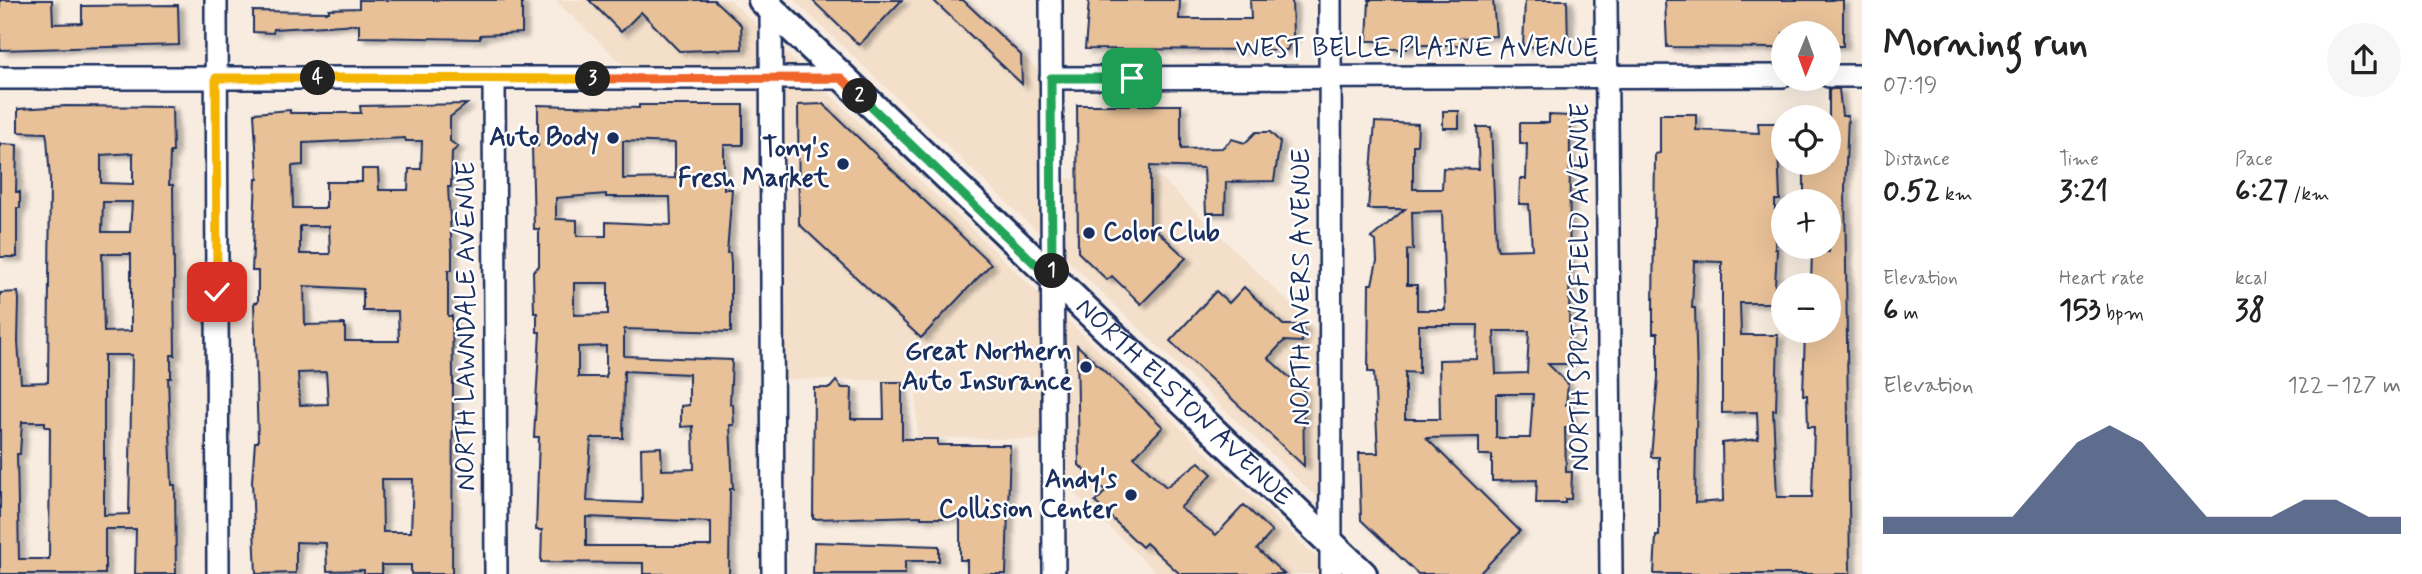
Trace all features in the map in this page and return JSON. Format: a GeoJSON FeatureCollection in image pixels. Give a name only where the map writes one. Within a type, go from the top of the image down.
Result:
{"type":"FeatureCollection","features":[{"type":"Feature","properties":{"kind":"main road","name":"NORTH ELSTON AVENUE"},"geometry":{"type":"LineString","coordinates":[[768,3],[841,78],[1363,574]]}},
{"type":"Feature","properties":{"kind":"street"},"geometry":{"type":"LineString","coordinates":[[216,0],[218,574]]}},
{"type":"Feature","properties":{"kind":"street"},"geometry":{"type":"LineString","coordinates":[[1051,0],[1054,574]]}},
{"type":"Feature","properties":{"kind":"street","name":"NORTH AVERS AVENUE"},"geometry":{"type":"LineString","coordinates":[[1330,0],[1331,574]]}},
{"type":"Feature","properties":{"kind":"street","name":"NORTH SPRINGFIELD AVENUE"},"geometry":{"type":"LineString","coordinates":[[1606,0],[1611,574]]}},
{"type":"Feature","properties":{"kind":"street"},"geometry":{"type":"LineString","coordinates":[[768,3],[772,78],[773,574]]}},
{"type":"Feature","properties":{"kind":"street","name":"WEST BELLE PLAINE AVENUE"},"geometry":{"type":"LineString","coordinates":[[1051,78],[1771,76]]}},
{"type":"Feature","properties":{"kind":"street"},"geometry":{"type":"LineString","coordinates":[[1841,76],[1862,76]]}},
{"type":"Feature","properties":{"kind":"street"},"geometry":{"type":"LineString","coordinates":[[0,78],[841,78]]}},
{"type":"Feature","properties":{"kind":"street","name":"NORTH LAWNDALE AVENUE"},"geometry":{"type":"LineString","coordinates":[[494,78],[496,574]]}},
{"type":"Feature","properties":{"kind":"shaded area"},"geometry":{"type":"Polygon","coordinates":[[[555,0],[730,0],[1334,574],[1158,574],[1055,475],[1055,440],[917,437],[916,381],[777,379],[776,77],[635,76],[555,0]]]}},
{"type":"Feature","properties":{"kind":"shaded area"},"geometry":{"type":"Polygon","coordinates":[[[794,0],[967,0],[1048,80],[1049,179],[1161,178],[1327,340],[1328,508],[794,0]]]}},
{"type":"Feature","properties":{"kind":"building"},"geometry":{"type":"Polygon","coordinates":[[[0,0],[52,0],[53,24],[82,23],[82,6],[178,5],[179,45],[0,50],[0,0]]]}},
{"type":"Feature","properties":{"kind":"building"},"geometry":{"type":"Polygon","coordinates":[[[359,0],[519,0],[522,3],[522,33],[480,35],[480,39],[359,37],[359,24],[274,29],[273,33],[253,32],[253,11],[329,12],[329,9],[359,8],[359,0]]]}},
{"type":"Feature","properties":{"kind":"building"},"geometry":{"type":"Polygon","coordinates":[[[589,0],[714,0],[741,25],[742,49],[679,51],[641,12],[621,32],[589,0]]]}},
{"type":"Feature","properties":{"kind":"building"},"geometry":{"type":"Polygon","coordinates":[[[812,0],[902,0],[859,45],[812,0]]]}},
{"type":"Feature","properties":{"kind":"building"},"geometry":{"type":"Polygon","coordinates":[[[933,0],[963,0],[1021,55],[1022,84],[933,0]]]}},
{"type":"Feature","properties":{"kind":"building"},"geometry":{"type":"Polygon","coordinates":[[[1089,0],[1180,0],[1179,19],[1251,19],[1250,0],[1292,0],[1293,36],[1287,50],[1085,49],[1089,0]]]}},
{"type":"Feature","properties":{"kind":"building"},"geometry":{"type":"Polygon","coordinates":[[[1369,0],[1493,0],[1496,36],[1460,38],[1460,45],[1407,45],[1407,49],[1389,49],[1389,46],[1381,45],[1381,41],[1367,41],[1369,0]]]}},
{"type":"Feature","properties":{"kind":"building"},"geometry":{"type":"Polygon","coordinates":[[[1525,0],[1567,0],[1568,46],[1523,47],[1525,0]]]}},
{"type":"Feature","properties":{"kind":"building"},"geometry":{"type":"Polygon","coordinates":[[[1665,0],[1843,0],[1843,46],[1841,21],[1771,21],[1771,48],[1667,47],[1665,0]]]}},
{"type":"Feature","properties":{"kind":"building"},"geometry":{"type":"Polygon","coordinates":[[[1829,91],[1839,91],[1841,105],[1829,105],[1829,91]]]}},
{"type":"Feature","properties":{"kind":"building"},"geometry":{"type":"Polygon","coordinates":[[[467,104],[450,117],[450,141],[458,147],[452,152],[451,187],[448,187],[452,252],[452,270],[448,270],[448,316],[452,316],[453,374],[452,574],[411,574],[411,565],[382,565],[382,574],[364,574],[364,570],[327,571],[326,543],[296,542],[296,573],[256,574],[252,481],[255,442],[258,442],[254,303],[258,302],[258,271],[252,271],[258,179],[254,113],[290,110],[290,113],[361,113],[360,106],[467,104]],[[405,138],[303,143],[303,165],[292,166],[293,208],[326,208],[326,182],[362,182],[362,169],[378,169],[379,190],[408,190],[409,169],[421,169],[422,141],[406,141],[405,138]],[[300,226],[300,254],[330,254],[329,226],[300,226]],[[304,286],[305,325],[345,324],[345,341],[399,341],[398,311],[363,311],[363,289],[304,286]],[[326,372],[298,373],[300,405],[328,404],[326,372]],[[382,479],[383,532],[411,532],[413,479],[382,479]]]}},
{"type":"Feature","properties":{"kind":"building","name":"Tony's Fresh Market"},"geometry":{"type":"Polygon","coordinates":[[[823,104],[991,264],[921,338],[799,224],[798,105],[823,104]]]}},
{"type":"Feature","properties":{"kind":"building"},"geometry":{"type":"Polygon","coordinates":[[[538,105],[639,108],[639,105],[743,105],[743,145],[724,145],[724,189],[732,189],[727,253],[730,253],[731,264],[731,332],[624,329],[624,356],[732,360],[730,404],[733,404],[734,425],[730,425],[733,489],[730,489],[729,574],[643,574],[643,563],[541,562],[542,530],[536,530],[539,437],[534,437],[540,332],[537,332],[537,313],[534,313],[533,271],[539,266],[539,229],[534,229],[532,146],[538,146],[538,105]],[[623,141],[623,179],[675,178],[675,143],[623,141]],[[606,194],[556,198],[556,219],[577,220],[577,236],[606,236],[606,222],[671,225],[670,197],[606,197],[606,194]],[[574,283],[574,315],[608,314],[608,283],[574,283]],[[606,346],[578,347],[578,377],[606,377],[606,346]],[[624,371],[623,438],[591,438],[587,501],[642,503],[641,448],[661,447],[662,470],[694,469],[693,426],[681,427],[681,406],[689,405],[689,374],[624,371]],[[586,517],[586,546],[711,546],[711,522],[586,517]]]}},
{"type":"Feature","properties":{"kind":"building"},"geometry":{"type":"Polygon","coordinates":[[[1077,105],[1181,105],[1181,149],[1222,148],[1232,139],[1245,143],[1256,132],[1270,132],[1280,142],[1274,181],[1226,182],[1225,213],[1206,213],[1204,168],[1150,166],[1150,224],[1186,258],[1141,304],[1112,276],[1107,280],[1078,252],[1077,105]]]}},
{"type":"Feature","properties":{"kind":"building"},"geometry":{"type":"Polygon","coordinates":[[[66,106],[172,107],[173,152],[170,152],[169,185],[173,185],[175,355],[171,355],[171,378],[168,378],[172,485],[175,485],[176,574],[135,574],[136,529],[105,529],[105,574],[0,574],[0,293],[18,292],[21,383],[48,382],[50,180],[47,138],[46,133],[18,132],[18,109],[66,106]],[[133,153],[101,155],[101,183],[133,184],[133,153]],[[103,202],[102,232],[130,232],[132,202],[103,202]],[[102,254],[104,332],[131,331],[131,254],[102,254]],[[104,355],[104,515],[129,514],[132,355],[104,355]],[[22,422],[20,454],[17,454],[19,559],[49,559],[50,427],[45,427],[45,422],[22,422]]]}},
{"type":"Feature","properties":{"kind":"building"},"geometry":{"type":"Polygon","coordinates":[[[1841,107],[1842,116],[1848,116],[1845,188],[1850,574],[1654,574],[1656,536],[1659,536],[1659,457],[1651,457],[1658,377],[1658,333],[1653,333],[1653,308],[1655,154],[1660,153],[1660,114],[1696,114],[1696,130],[1759,133],[1758,123],[1771,123],[1771,175],[1779,175],[1780,189],[1771,189],[1771,259],[1776,259],[1776,273],[1771,273],[1771,303],[1740,303],[1741,335],[1771,335],[1771,343],[1778,343],[1776,410],[1773,410],[1777,497],[1812,497],[1814,427],[1808,427],[1807,395],[1803,395],[1805,343],[1841,343],[1841,273],[1811,273],[1812,259],[1841,259],[1841,189],[1804,189],[1804,175],[1841,175],[1841,107]],[[1694,261],[1692,308],[1695,308],[1697,377],[1695,503],[1723,501],[1722,443],[1758,439],[1757,412],[1722,413],[1722,262],[1694,261]]]}},
{"type":"Feature","properties":{"kind":"building"},"geometry":{"type":"Polygon","coordinates":[[[1443,111],[1459,111],[1459,128],[1443,128],[1443,111]]]}},
{"type":"Feature","properties":{"kind":"building"},"geometry":{"type":"Polygon","coordinates":[[[1549,115],[1570,116],[1569,364],[1548,364],[1568,384],[1566,405],[1571,405],[1570,428],[1565,428],[1566,472],[1572,472],[1571,499],[1565,499],[1565,503],[1536,503],[1537,480],[1492,481],[1492,455],[1479,455],[1479,437],[1426,438],[1520,531],[1479,574],[1418,574],[1361,520],[1359,453],[1378,453],[1374,372],[1368,372],[1369,284],[1372,284],[1377,261],[1376,241],[1371,238],[1405,209],[1368,209],[1375,122],[1418,124],[1417,145],[1413,145],[1413,189],[1442,189],[1443,168],[1479,169],[1477,127],[1491,127],[1498,250],[1532,249],[1529,204],[1519,204],[1520,179],[1526,179],[1527,144],[1520,144],[1520,123],[1549,123],[1549,115]],[[1442,211],[1412,212],[1413,250],[1407,250],[1407,285],[1417,285],[1417,310],[1445,310],[1442,211]],[[1419,325],[1419,373],[1405,372],[1405,419],[1440,419],[1439,360],[1477,359],[1478,325],[1419,325]],[[1494,331],[1496,374],[1527,373],[1529,331],[1494,331]],[[1496,394],[1496,438],[1530,438],[1533,394],[1496,394]]]}},
{"type":"Feature","properties":{"kind":"building"},"geometry":{"type":"Polygon","coordinates":[[[0,144],[17,145],[16,192],[20,192],[20,208],[17,208],[17,257],[0,257],[0,144]]]}},
{"type":"Feature","properties":{"kind":"building"},"geometry":{"type":"Polygon","coordinates":[[[1244,287],[1283,325],[1303,325],[1302,342],[1284,341],[1268,358],[1303,390],[1304,466],[1170,341],[1216,291],[1229,303],[1244,287]]]}},
{"type":"Feature","properties":{"kind":"building"},"geometry":{"type":"Polygon","coordinates":[[[1077,345],[1163,427],[1134,457],[1166,487],[1199,462],[1212,474],[1180,508],[1216,535],[1244,505],[1272,532],[1257,549],[1284,574],[1180,574],[1146,543],[1142,547],[1095,502],[1106,491],[1079,465],[1077,345]]]}},
{"type":"Feature","properties":{"kind":"building"},"geometry":{"type":"Polygon","coordinates":[[[836,381],[842,388],[852,388],[851,419],[884,419],[883,382],[902,382],[902,439],[938,439],[938,445],[1010,445],[1006,574],[967,574],[967,560],[960,560],[960,518],[921,516],[813,519],[814,388],[830,388],[836,381]]]}},
{"type":"Feature","properties":{"kind":"building"},"geometry":{"type":"Polygon","coordinates":[[[814,542],[939,546],[939,561],[905,561],[905,574],[813,574],[814,542]]]}},
{"type":"Feature","properties":{"kind":"place","name":"Auto Body"},"geometry":{"type":"Point","coordinates":[613,138]}},
{"type":"Feature","properties":{"kind":"place","name":"Tony's Fresh Market"},"geometry":{"type":"Point","coordinates":[843,164]}},
{"type":"Feature","properties":{"kind":"place","name":"Color Club"},"geometry":{"type":"Point","coordinates":[1089,233]}},
{"type":"Feature","properties":{"kind":"place","name":"Great Northern Auto Insurance"},"geometry":{"type":"Point","coordinates":[1086,367]}},
{"type":"Feature","properties":{"kind":"place","name":"Andy's Collision Center"},"geometry":{"type":"Point","coordinates":[1131,495]}},
{"type":"Feature","properties":{"kind":"route"},"geometry":{"type":"LineString","coordinates":[[217,292],[216,78],[841,78],[1052,280],[1051,78],[1132,78]]}}]}
